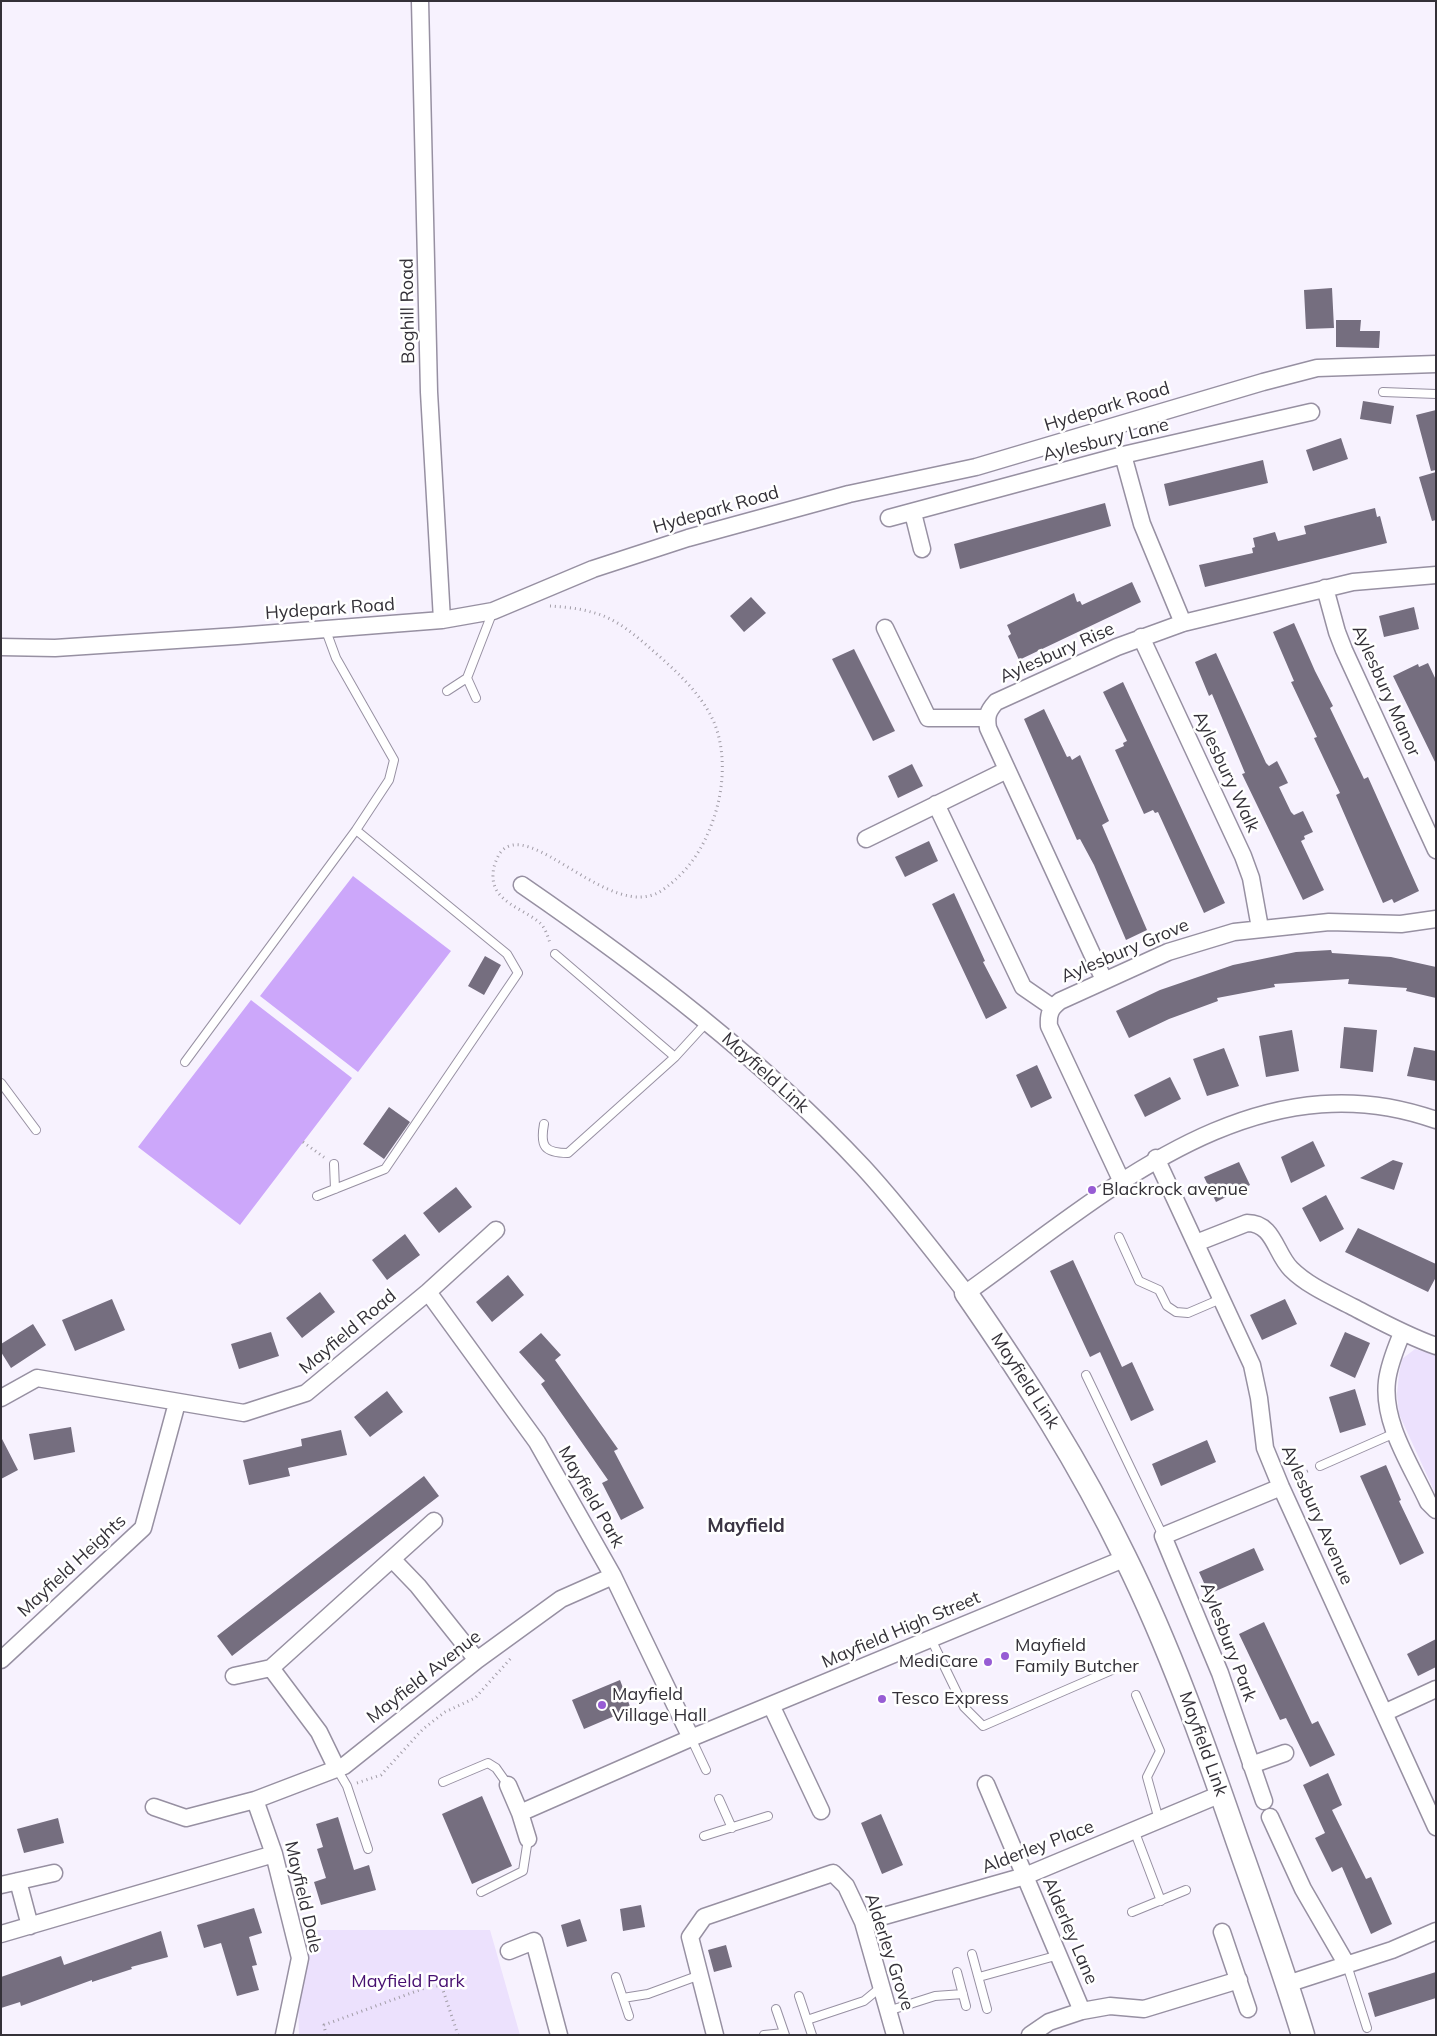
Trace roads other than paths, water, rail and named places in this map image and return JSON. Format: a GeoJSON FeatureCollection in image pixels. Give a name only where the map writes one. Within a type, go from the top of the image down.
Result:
{"type":"FeatureCollection","features":[{"type":"Feature","properties":{"kind":"street","name":"Boghill Road"},"geometry":{"type":"LineString","coordinates":[[420,1],[429,392],[442,620]]}},
{"type":"Feature","properties":{"kind":"street","name":"Hydepark Road"},"geometry":{"type":"LineString","coordinates":[[1,647],[55,648],[237,636],[442,620],[493,611],[592,569],[688,538],[849,494],[976,467],[1263,382],[1317,368],[1436,364]]}},
{"type":"Feature","properties":{"kind":"street","name":"Aylesbury Lane"},"geometry":{"type":"LineString","coordinates":[[889,518],[1123,455],[1311,412]]}},
{"type":"Feature","properties":{"kind":"street"},"geometry":{"type":"LineString","coordinates":[[1123,455],[1142,524],[1183,623]]}},
{"type":"Feature","properties":{"kind":"street"},"geometry":{"type":"LineString","coordinates":[[912,513],[922,549]]}},
{"type":"Feature","properties":{"kind":"street","name":"Aylesbury Rise"},"geometry":{"type":"LineString","coordinates":[[986,718],[996,702],[1141,637],[1183,623],[1353,582],[1434,575]]}},
{"type":"Feature","properties":{"kind":"street","name":"Aylesbury Manor"},"geometry":{"type":"LineString","coordinates":[[1325,588],[1336,632],[1432,834],[1436,850]]}},
{"type":"Feature","properties":{"kind":"street"},"geometry":{"type":"LineString","coordinates":[[884,628],[902,645],[928,718],[986,718],[988,728],[1104,980]]}},
{"type":"Feature","properties":{"kind":"street","name":"Aylesbury Walk"},"geometry":{"type":"LineString","coordinates":[[1141,637],[1243,856],[1251,878],[1260,928]]}},
{"type":"Feature","properties":{"kind":"street"},"geometry":{"type":"LineString","coordinates":[[866,839],[1007,770]]}},
{"type":"Feature","properties":{"kind":"street"},"geometry":{"type":"LineString","coordinates":[[936,804],[1024,987],[1052,1007]]}},
{"type":"Feature","properties":{"kind":"street","name":"Mayfield Link"},"geometry":{"type":"LineString","coordinates":[[522,885],[651,976],[708,1022],[798,1101],[864,1168],[966,1293],[1002,1344],[1066,1445],[1126,1558],[1164,1642],[1222,1794],[1303,2035]]}},
{"type":"Feature","properties":{"kind":"street","name":"Aylesbury Grove"},"geometry":{"type":"LineString","coordinates":[[1122,1182],[1049,1026],[1048,1016],[1052,1007],[1060,1001],[1104,980],[1168,952],[1199,941],[1260,928],[1329,922],[1401,924],[1436,919]]}},
{"type":"Feature","properties":{"kind":"street"},"geometry":{"type":"LineString","coordinates":[[966,1293],[1156,1158],[1231,1124],[1263,1113],[1296,1106],[1359,1104],[1402,1110],[1436,1120]]}},
{"type":"Feature","properties":{"kind":"street","name":"Aylesbury Avenue"},"geometry":{"type":"LineString","coordinates":[[1156,1158],[1223,1298],[1252,1365],[1259,1398],[1265,1448],[1281,1487],[1436,1827]]}},
{"type":"Feature","properties":{"kind":"street"},"geometry":{"type":"LineString","coordinates":[[1196,1243],[1247,1223],[1256,1223],[1264,1227],[1284,1261],[1307,1282],[1402,1332],[1436,1346]]}},
{"type":"Feature","properties":{"kind":"street","name":"Mayfield Road"},"geometry":{"type":"LineString","coordinates":[[1,1398],[37,1378],[244,1413],[306,1393],[428,1292],[496,1230]]}},
{"type":"Feature","properties":{"kind":"street","name":"Mayfield Park"},"geometry":{"type":"LineString","coordinates":[[428,1292],[537,1442],[613,1576],[691,1738]]}},
{"type":"Feature","properties":{"kind":"street"},"geometry":{"type":"LineString","coordinates":[[1402,1332],[1392,1360],[1387,1382],[1387,1402],[1396,1433],[1428,1502],[1436,1510]]}},
{"type":"Feature","properties":{"kind":"street","name":"Mayfield Heights"},"geometry":{"type":"LineString","coordinates":[[1,1660],[143,1528],[176,1403]]}},
{"type":"Feature","properties":{"kind":"street"},"geometry":{"type":"LineString","coordinates":[[1164,1536],[1281,1487]]}},
{"type":"Feature","properties":{"kind":"street"},"geometry":{"type":"LineString","coordinates":[[234,1676],[271,1668],[434,1522]]}},
{"type":"Feature","properties":{"kind":"street","name":"Aylesbury Park"},"geometry":{"type":"LineString","coordinates":[[1164,1536],[1217,1665],[1264,1801]]}},
{"type":"Feature","properties":{"kind":"street","name":"Mayfield High Street"},"geometry":{"type":"LineString","coordinates":[[520,1813],[691,1738],[1126,1558]]}},
{"type":"Feature","properties":{"kind":"street"},"geometry":{"type":"LineString","coordinates":[[392,1559],[418,1586],[477,1660]]}},
{"type":"Feature","properties":{"kind":"street","name":"Mayfield Avenue"},"geometry":{"type":"LineString","coordinates":[[154,1807],[186,1818],[255,1800],[344,1766],[477,1660],[561,1599],[613,1576]]}},
{"type":"Feature","properties":{"kind":"street"},"geometry":{"type":"LineString","coordinates":[[271,1668],[319,1732],[337,1769]]}},
{"type":"Feature","properties":{"kind":"street"},"geometry":{"type":"LineString","coordinates":[[1384,1713],[1436,1689]]}},
{"type":"Feature","properties":{"kind":"street"},"geometry":{"type":"LineString","coordinates":[[772,1705],[821,1811]]}},
{"type":"Feature","properties":{"kind":"street"},"geometry":{"type":"LineString","coordinates":[[1251,1765],[1285,1753]]}},
{"type":"Feature","properties":{"kind":"street","name":"Alderley Lane"},"geometry":{"type":"LineString","coordinates":[[986,1784],[1082,2011]]}},
{"type":"Feature","properties":{"kind":"street"},"geometry":{"type":"LineString","coordinates":[[508,1785],[520,1813],[528,1839]]}},
{"type":"Feature","properties":{"kind":"street","name":"Alderley Place"},"geometry":{"type":"LineString","coordinates":[[863,1922],[1026,1876],[1222,1794]]}},
{"type":"Feature","properties":{"kind":"street","name":"Mayfield Dale"},"geometry":{"type":"LineString","coordinates":[[255,1800],[274,1854],[300,1958],[284,2035]]}},
{"type":"Feature","properties":{"kind":"street"},"geometry":{"type":"LineString","coordinates":[[1270,1817],[1303,1889],[1347,1965]]}},
{"type":"Feature","properties":{"kind":"street"},"geometry":{"type":"LineString","coordinates":[[1,1934],[274,1854]]}},
{"type":"Feature","properties":{"kind":"street"},"geometry":{"type":"LineString","coordinates":[[1,1884],[54,1873]]}},
{"type":"Feature","properties":{"kind":"street","name":"Alderley Grove"},"geometry":{"type":"LineString","coordinates":[[700,1975],[690,1937],[704,1917],[833,1873],[846,1886],[863,1922],[895,2035]]}},
{"type":"Feature","properties":{"kind":"street"},"geometry":{"type":"LineString","coordinates":[[18,1881],[30,1926]]}},
{"type":"Feature","properties":{"kind":"street"},"geometry":{"type":"LineString","coordinates":[[1287,1984],[1392,1950],[1436,1931]]}},
{"type":"Feature","properties":{"kind":"street"},"geometry":{"type":"LineString","coordinates":[[1222,1932],[1248,2010]]}},
{"type":"Feature","properties":{"kind":"street"},"geometry":{"type":"LineString","coordinates":[[509,1951],[534,1941],[559,2035]]}},
{"type":"Feature","properties":{"kind":"street"},"geometry":{"type":"LineString","coordinates":[[700,1975],[715,2035]]}},
{"type":"Feature","properties":{"kind":"street"},"geometry":{"type":"LineString","coordinates":[[1030,2035],[1049,2022],[1082,2011],[1110,2006],[1144,2010],[1239,1980]]}},
{"type":"Feature","properties":{"kind":"lane"},"geometry":{"type":"LineString","coordinates":[[1382,392],[1436,394]]}},
{"type":"Feature","properties":{"kind":"lane"},"geometry":{"type":"LineString","coordinates":[[447,692],[467,678],[493,611]]}},
{"type":"Feature","properties":{"kind":"lane"},"geometry":{"type":"LineString","coordinates":[[185,1062],[356,830],[389,780],[394,760],[336,658],[325,628]]}},
{"type":"Feature","properties":{"kind":"lane"},"geometry":{"type":"LineString","coordinates":[[467,678],[476,698]]}},
{"type":"Feature","properties":{"kind":"lane"},"geometry":{"type":"LineString","coordinates":[[317,1196],[385,1169],[518,973],[507,954],[356,830]]}},
{"type":"Feature","properties":{"kind":"lane"},"geometry":{"type":"LineString","coordinates":[[555,954],[675,1057]]}},
{"type":"Feature","properties":{"kind":"lane"},"geometry":{"type":"LineString","coordinates":[[544,1124],[542,1138],[544,1147],[551,1151],[568,1152],[675,1057],[708,1022]]}},
{"type":"Feature","properties":{"kind":"lane"},"geometry":{"type":"LineString","coordinates":[[1,1083],[36,1130]]}},
{"type":"Feature","properties":{"kind":"lane"},"geometry":{"type":"LineString","coordinates":[[334,1164],[335,1189]]}},
{"type":"Feature","properties":{"kind":"lane"},"geometry":{"type":"LineString","coordinates":[[1119,1237],[1139,1281],[1159,1290],[1167,1306],[1176,1312],[1188,1313],[1223,1298]]}},
{"type":"Feature","properties":{"kind":"lane","name":"Aylesbury Park"},"geometry":{"type":"LineString","coordinates":[[1086,1375],[1164,1536]]}},
{"type":"Feature","properties":{"kind":"lane"},"geometry":{"type":"LineString","coordinates":[[1320,1466],[1396,1433]]}},
{"type":"Feature","properties":{"kind":"lane"},"geometry":{"type":"LineString","coordinates":[[931,1639],[964,1707],[983,1726],[1112,1670]]}},
{"type":"Feature","properties":{"kind":"lane"},"geometry":{"type":"LineString","coordinates":[[1136,1695],[1160,1751],[1147,1777],[1159,1820]]}},
{"type":"Feature","properties":{"kind":"lane"},"geometry":{"type":"LineString","coordinates":[[691,1738],[706,1770]]}},
{"type":"Feature","properties":{"kind":"lane"},"geometry":{"type":"LineString","coordinates":[[443,1782],[488,1763],[496,1768],[508,1785]]}},
{"type":"Feature","properties":{"kind":"lane"},"geometry":{"type":"LineString","coordinates":[[337,1769],[346,1786],[368,1849]]}},
{"type":"Feature","properties":{"kind":"lane"},"geometry":{"type":"LineString","coordinates":[[718,1799],[732,1828]]}},
{"type":"Feature","properties":{"kind":"lane"},"geometry":{"type":"LineString","coordinates":[[704,1836],[768,1816]]}},
{"type":"Feature","properties":{"kind":"lane"},"geometry":{"type":"LineString","coordinates":[[1134,1830],[1161,1901]]}},
{"type":"Feature","properties":{"kind":"lane"},"geometry":{"type":"LineString","coordinates":[[481,1892],[523,1871],[528,1839]]}},
{"type":"Feature","properties":{"kind":"lane"},"geometry":{"type":"LineString","coordinates":[[1132,1912],[1186,1890]]}},
{"type":"Feature","properties":{"kind":"lane"},"geometry":{"type":"LineString","coordinates":[[972,1954],[987,2008]]}},
{"type":"Feature","properties":{"kind":"lane"},"geometry":{"type":"LineString","coordinates":[[979,1977],[1059,1955]]}},
{"type":"Feature","properties":{"kind":"lane"},"geometry":{"type":"LineString","coordinates":[[1347,1965],[1367,2028]]}},
{"type":"Feature","properties":{"kind":"lane"},"geometry":{"type":"LineString","coordinates":[[957,1972],[966,2006]]}},
{"type":"Feature","properties":{"kind":"lane"},"geometry":{"type":"LineString","coordinates":[[623,1998],[648,1994],[700,1975]]}},
{"type":"Feature","properties":{"kind":"lane"},"geometry":{"type":"LineString","coordinates":[[616,1978],[629,2016]]}},
{"type":"Feature","properties":{"kind":"lane"},"geometry":{"type":"LineString","coordinates":[[807,2020],[864,2001],[881,1987]]}},
{"type":"Feature","properties":{"kind":"lane"},"geometry":{"type":"LineString","coordinates":[[888,2011],[935,1996],[963,1994]]}},
{"type":"Feature","properties":{"kind":"lane"},"geometry":{"type":"LineString","coordinates":[[799,1996],[812,2035]]}},
{"type":"Feature","properties":{"kind":"lane"},"geometry":{"type":"LineString","coordinates":[[764,2035],[784,2034],[776,2009]]}},
{"type":"Feature","properties":{"kind":"place","name":"Blackrock avenue"},"geometry":{"type":"Point","coordinates":[1092,1190]}},
{"type":"Feature","properties":{"kind":"place","name":"Mayfield Family Butcher"},"geometry":{"type":"Point","coordinates":[1005,1656]}},
{"type":"Feature","properties":{"kind":"place","name":"MediCare"},"geometry":{"type":"Point","coordinates":[988,1662]}},
{"type":"Feature","properties":{"kind":"place","name":"Tesco Express"},"geometry":{"type":"Point","coordinates":[882,1699]}},
{"type":"Feature","properties":{"kind":"place","name":"Mayfield Village Hall"},"geometry":{"type":"Point","coordinates":[602,1705]}},
{"type":"Feature","properties":{"kind":"district","name":"Mayfield"},"geometry":{"type":"Point","coordinates":[746,1526]}}]}
